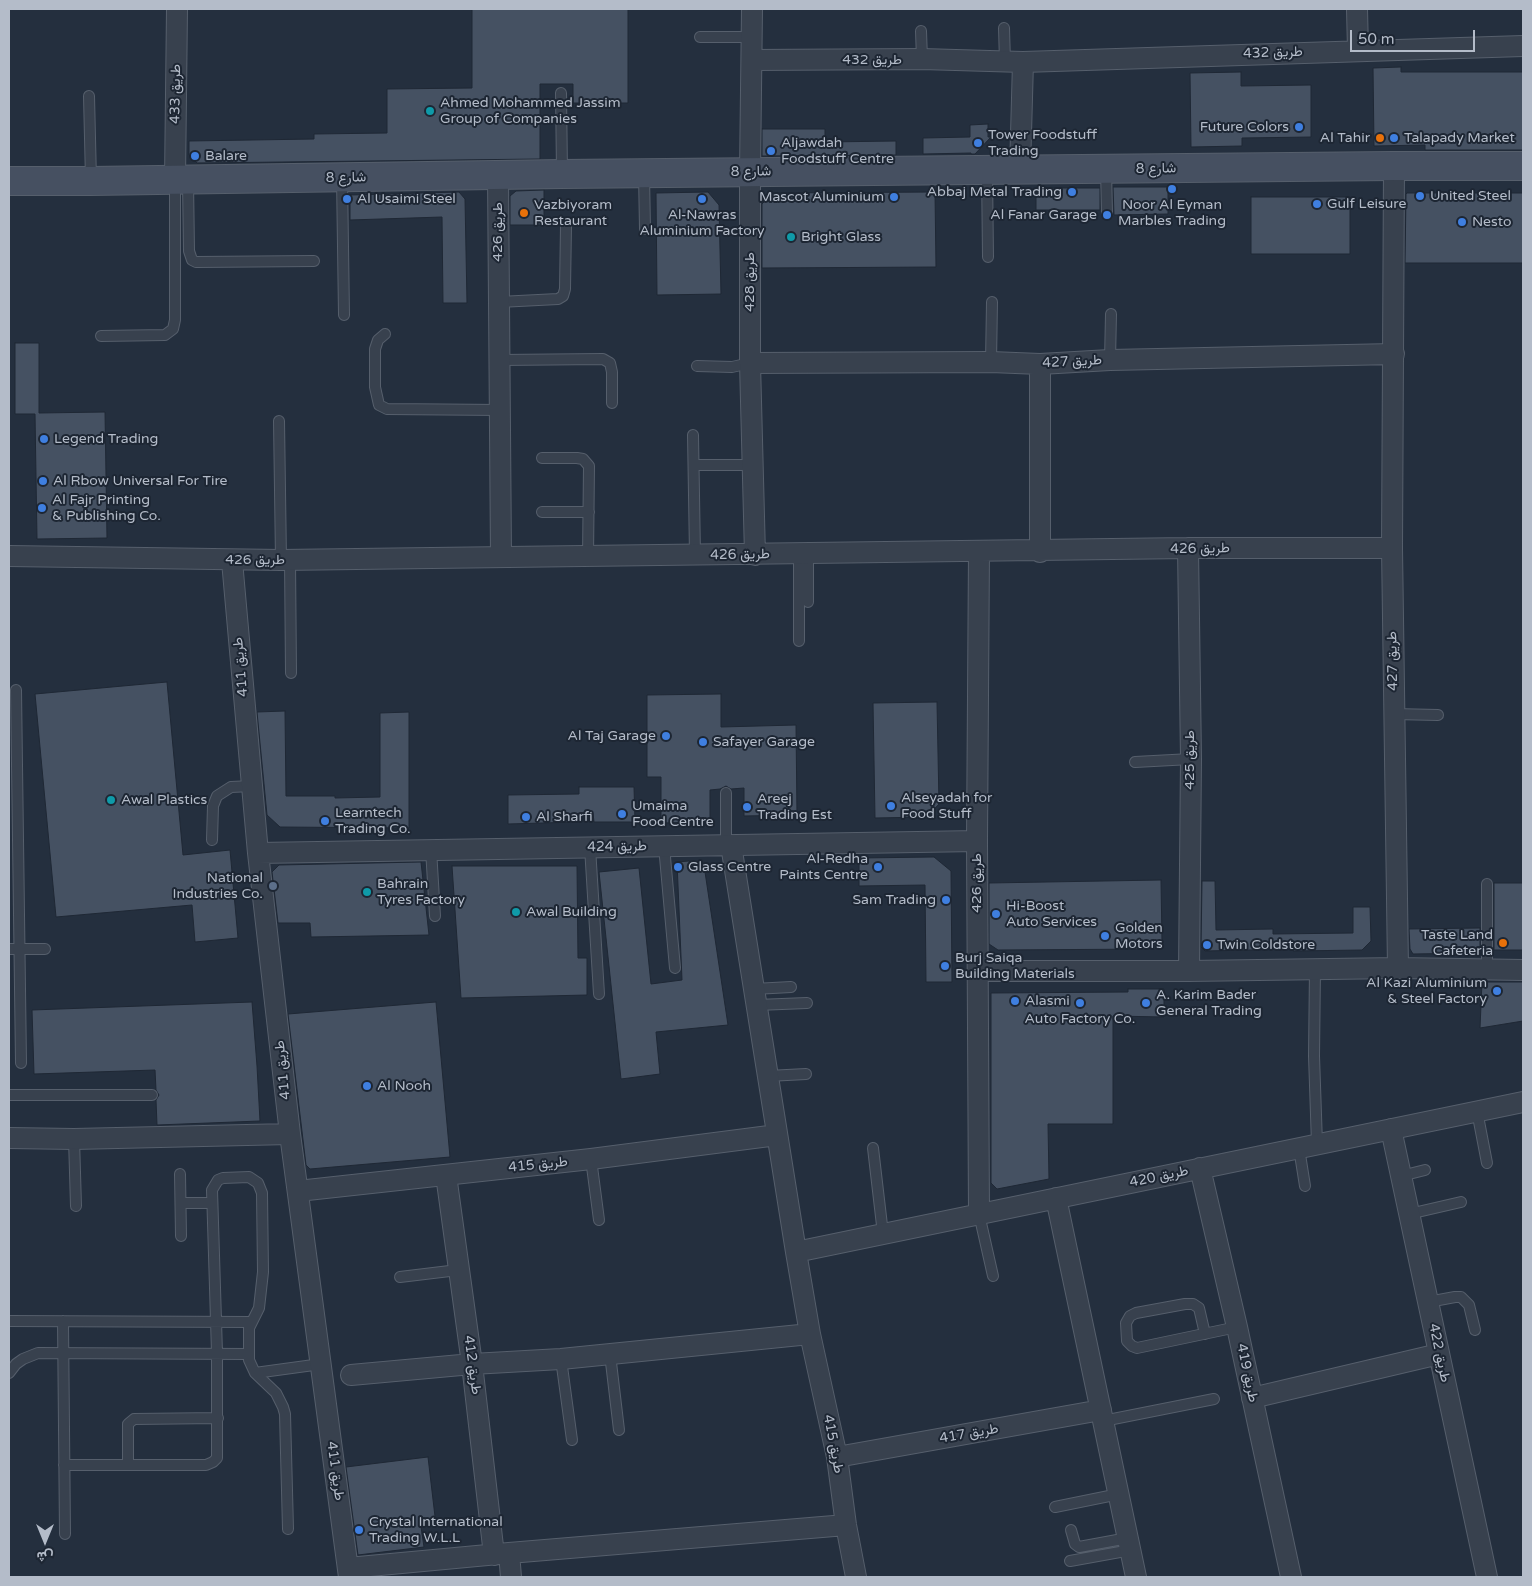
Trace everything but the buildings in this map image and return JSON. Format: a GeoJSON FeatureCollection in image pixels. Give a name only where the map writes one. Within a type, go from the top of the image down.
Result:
{"type":"FeatureCollection","features":[{"type":"Feature","properties":{"kind":"street","name":"طريق 433"},"geometry":{"type":"LineString","coordinates":[[177,9],[182,180]]}},
{"type":"Feature","properties":{"kind":"street","name":"طريق 428"},"geometry":{"type":"LineString","coordinates":[[752,9],[750,364],[754,555]]}},
{"type":"Feature","properties":{"kind":"street"},"geometry":{"type":"LineString","coordinates":[[1357,9],[1358,50]]}},
{"type":"Feature","properties":{"kind":"street","name":"طريق 432"},"geometry":{"type":"LineString","coordinates":[[752,60],[922,59],[1013,62],[1523,46]]}},
{"type":"Feature","properties":{"kind":"street"},"geometry":{"type":"LineString","coordinates":[[1013,62],[1020,170]]}},
{"type":"Feature","properties":{"kind":"street","name":"طريق 427"},"geometry":{"type":"LineString","coordinates":[[1394,166],[1392,548],[1398,968]]}},
{"type":"Feature","properties":{"kind":"street","name":"شارع 8"},"geometry":{"type":"LineString","coordinates":[[9,181],[750,172],[1523,166]]}},
{"type":"Feature","properties":{"kind":"street","name":"طريق 426"},"geometry":{"type":"LineString","coordinates":[[498,176],[501,557]]}},
{"type":"Feature","properties":{"kind":"street","name":"طريق 427"},"geometry":{"type":"LineString","coordinates":[[750,364],[991,362],[1040,364],[1110,360],[1394,354]]}},
{"type":"Feature","properties":{"kind":"street"},"geometry":{"type":"LineString","coordinates":[[1040,364],[1040,552]]}},
{"type":"Feature","properties":{"kind":"street","name":"طريق 426"},"geometry":{"type":"LineString","coordinates":[[9,556],[232,561],[979,551],[1040,552],[1188,548],[1392,548]]}},
{"type":"Feature","properties":{"kind":"street","name":"طريق 425"},"geometry":{"type":"LineString","coordinates":[[1188,548],[1191,758],[1189,971]]}},
{"type":"Feature","properties":{"kind":"street","name":"طريق 426"},"geometry":{"type":"LineString","coordinates":[[979,551],[977,841],[980,1214]]}},
{"type":"Feature","properties":{"kind":"street","name":"طريق 411"},"geometry":{"type":"LineString","coordinates":[[232,561],[258,853],[290,1134],[348,1573]]}},
{"type":"Feature","properties":{"kind":"street","name":"طريق 424"},"geometry":{"type":"LineString","coordinates":[[258,853],[977,841]]}},
{"type":"Feature","properties":{"kind":"street","name":"طريق 415"},"geometry":{"type":"LineString","coordinates":[[729,846],[756,997],[810,1334],[837,1458],[846,1525],[856,1577]]}},
{"type":"Feature","properties":{"kind":"street"},"geometry":{"type":"LineString","coordinates":[[978,971],[1189,971],[1315,968],[1523,970]]}},
{"type":"Feature","properties":{"kind":"street","name":"طريق 420"},"geometry":{"type":"LineString","coordinates":[[796,1252],[1523,1102]]}},
{"type":"Feature","properties":{"kind":"street","name":"طريق 422"},"geometry":{"type":"LineString","coordinates":[[1391,1129],[1487,1577]]}},
{"type":"Feature","properties":{"kind":"street"},"geometry":{"type":"LineString","coordinates":[[9,1138],[74,1139],[290,1134]]}},
{"type":"Feature","properties":{"kind":"street","name":"طريق 415"},"geometry":{"type":"LineString","coordinates":[[298,1191],[591,1159],[777,1135]]}},
{"type":"Feature","properties":{"kind":"street","name":"طريق 419"},"geometry":{"type":"LineString","coordinates":[[1200,1168],[1237,1327],[1291,1577]]}},
{"type":"Feature","properties":{"kind":"street","name":"طريق 412"},"geometry":{"type":"LineString","coordinates":[[446,1175],[458,1270],[502,1554],[511,1577]]}},
{"type":"Feature","properties":{"kind":"street"},"geometry":{"type":"LineString","coordinates":[[1056,1198],[1136,1577]]}},
{"type":"Feature","properties":{"kind":"street"},"geometry":{"type":"LineString","coordinates":[[351,1375],[472,1364],[561,1359],[810,1334]]}},
{"type":"Feature","properties":{"kind":"street"},"geometry":{"type":"LineString","coordinates":[[1252,1398],[1439,1354]]}},
{"type":"Feature","properties":{"kind":"street","name":"طريق 417"},"geometry":{"type":"LineString","coordinates":[[837,1458],[1102,1416]]}},
{"type":"Feature","properties":{"kind":"street"},"geometry":{"type":"LineString","coordinates":[[348,1573],[502,1554],[846,1525]]}},
{"type":"Feature","properties":{"kind":"lane"},"geometry":{"type":"LineString","coordinates":[[1007,28],[1013,62]]}},
{"type":"Feature","properties":{"kind":"lane"},"geometry":{"type":"LineString","coordinates":[[921,31],[922,59]]}},
{"type":"Feature","properties":{"kind":"lane"},"geometry":{"type":"LineString","coordinates":[[700,37],[752,37]]}},
{"type":"Feature","properties":{"kind":"lane"},"geometry":{"type":"LineString","coordinates":[[561,93],[562,174]]}},
{"type":"Feature","properties":{"kind":"lane"},"geometry":{"type":"LineString","coordinates":[[89,96],[91,181]]}},
{"type":"Feature","properties":{"kind":"lane"},"geometry":{"type":"LineString","coordinates":[[1106,169],[1107,213]]}},
{"type":"Feature","properties":{"kind":"lane"},"geometry":{"type":"LineString","coordinates":[[987,170],[988,257]]}},
{"type":"Feature","properties":{"kind":"lane"},"geometry":{"type":"LineString","coordinates":[[644,174],[645,229]]}},
{"type":"Feature","properties":{"kind":"lane"},"geometry":{"type":"LineString","coordinates":[[342,178],[344,315]]}},
{"type":"Feature","properties":{"kind":"lane"},"geometry":{"type":"LineString","coordinates":[[182,180],[189,251],[192,260],[196,262],[314,261]]}},
{"type":"Feature","properties":{"kind":"lane"},"geometry":{"type":"LineString","coordinates":[[101,336],[165,335],[173,329],[182,180]]}},
{"type":"Feature","properties":{"kind":"lane"},"geometry":{"type":"LineString","coordinates":[[499,302],[558,300],[563,296],[565,289],[566,226]]}},
{"type":"Feature","properties":{"kind":"lane"},"geometry":{"type":"LineString","coordinates":[[991,362],[992,302]]}},
{"type":"Feature","properties":{"kind":"lane"},"geometry":{"type":"LineString","coordinates":[[1110,314],[1110,360]]}},
{"type":"Feature","properties":{"kind":"lane"},"geometry":{"type":"LineString","coordinates":[[385,334],[378,340],[375,349],[375,387],[380,405],[387,409],[500,410]]}},
{"type":"Feature","properties":{"kind":"lane"},"geometry":{"type":"LineString","coordinates":[[500,360],[603,359],[610,364],[612,372],[612,403]]}},
{"type":"Feature","properties":{"kind":"lane"},"geometry":{"type":"LineString","coordinates":[[697,366],[750,364]]}},
{"type":"Feature","properties":{"kind":"lane"},"geometry":{"type":"LineString","coordinates":[[279,420],[291,673]]}},
{"type":"Feature","properties":{"kind":"lane"},"geometry":{"type":"LineString","coordinates":[[693,435],[695,556]]}},
{"type":"Feature","properties":{"kind":"lane"},"geometry":{"type":"LineString","coordinates":[[542,458],[576,458],[586,462],[590,471],[588,556]]}},
{"type":"Feature","properties":{"kind":"lane"},"geometry":{"type":"LineString","coordinates":[[694,465],[753,465]]}},
{"type":"Feature","properties":{"kind":"lane"},"geometry":{"type":"LineString","coordinates":[[542,512],[589,512]]}},
{"type":"Feature","properties":{"kind":"lane"},"geometry":{"type":"LineString","coordinates":[[804,554],[808,602]]}},
{"type":"Feature","properties":{"kind":"lane"},"geometry":{"type":"LineString","coordinates":[[800,641],[804,554]]}},
{"type":"Feature","properties":{"kind":"lane"},"geometry":{"type":"LineString","coordinates":[[16,690],[14,949],[20,1064]]}},
{"type":"Feature","properties":{"kind":"lane"},"geometry":{"type":"LineString","coordinates":[[1394,714],[1438,715]]}},
{"type":"Feature","properties":{"kind":"lane"},"geometry":{"type":"LineString","coordinates":[[1135,762],[1191,758]]}},
{"type":"Feature","properties":{"kind":"lane"},"geometry":{"type":"LineString","coordinates":[[212,840],[213,806],[217,796],[226,789],[252,786]]}},
{"type":"Feature","properties":{"kind":"lane"},"geometry":{"type":"LineString","coordinates":[[726,793],[729,846]]}},
{"type":"Feature","properties":{"kind":"lane"},"geometry":{"type":"LineString","coordinates":[[664,846],[675,968]]}},
{"type":"Feature","properties":{"kind":"lane"},"geometry":{"type":"LineString","coordinates":[[590,847],[599,994]]}},
{"type":"Feature","properties":{"kind":"lane"},"geometry":{"type":"LineString","coordinates":[[431,849],[435,916]]}},
{"type":"Feature","properties":{"kind":"lane"},"geometry":{"type":"LineString","coordinates":[[1487,884],[1487,969]]}},
{"type":"Feature","properties":{"kind":"lane"},"geometry":{"type":"LineString","coordinates":[[14,949],[45,949]]}},
{"type":"Feature","properties":{"kind":"lane"},"geometry":{"type":"LineString","coordinates":[[1305,1186],[1314,1056],[1315,968]]}},
{"type":"Feature","properties":{"kind":"lane"},"geometry":{"type":"LineString","coordinates":[[756,997],[791,987]]}},
{"type":"Feature","properties":{"kind":"lane"},"geometry":{"type":"LineString","coordinates":[[756,997],[806,1003]]}},
{"type":"Feature","properties":{"kind":"lane"},"geometry":{"type":"LineString","coordinates":[[768,1076],[806,1074]]}},
{"type":"Feature","properties":{"kind":"lane"},"geometry":{"type":"LineString","coordinates":[[9,1095],[152,1095]]}},
{"type":"Feature","properties":{"kind":"lane"},"geometry":{"type":"LineString","coordinates":[[1477,1111],[1487,1163]]}},
{"type":"Feature","properties":{"kind":"lane"},"geometry":{"type":"LineString","coordinates":[[74,1139],[76,1206]]}},
{"type":"Feature","properties":{"kind":"lane"},"geometry":{"type":"LineString","coordinates":[[873,1148],[883,1234]]}},
{"type":"Feature","properties":{"kind":"lane"},"geometry":{"type":"LineString","coordinates":[[591,1159],[599,1220]]}},
{"type":"Feature","properties":{"kind":"lane"},"geometry":{"type":"LineString","coordinates":[[1401,1176],[1425,1170]]}},
{"type":"Feature","properties":{"kind":"lane"},"geometry":{"type":"LineString","coordinates":[[180,1174],[181,1236]]}},
{"type":"Feature","properties":{"kind":"lane"},"geometry":{"type":"LineString","coordinates":[[64,1465],[210,1464],[217,1458],[217,1353],[212,1190],[214,1185],[223,1178],[250,1177],[261,1188],[262,1288],[259,1308],[250,1328],[249,1354],[251,1366],[255,1373],[276,1393],[285,1414],[288,1529]]}},
{"type":"Feature","properties":{"kind":"lane"},"geometry":{"type":"LineString","coordinates":[[1409,1214],[1461,1202]]}},
{"type":"Feature","properties":{"kind":"lane"},"geometry":{"type":"LineString","coordinates":[[181,1204],[212,1203]]}},
{"type":"Feature","properties":{"kind":"lane"},"geometry":{"type":"LineString","coordinates":[[980,1214],[993,1276]]}},
{"type":"Feature","properties":{"kind":"lane"},"geometry":{"type":"LineString","coordinates":[[400,1277],[458,1270]]}},
{"type":"Feature","properties":{"kind":"lane"},"geometry":{"type":"LineString","coordinates":[[1428,1302],[1455,1297],[1461,1298],[1469,1305],[1475,1330]]}},
{"type":"Feature","properties":{"kind":"lane"},"geometry":{"type":"LineString","coordinates":[[1205,1334],[1199,1308],[1193,1304],[1136,1313],[1130,1316],[1126,1323],[1127,1341],[1137,1348],[1205,1334],[1237,1327]]}},
{"type":"Feature","properties":{"kind":"lane"},"geometry":{"type":"LineString","coordinates":[[9,1321],[252,1322]]}},
{"type":"Feature","properties":{"kind":"lane"},"geometry":{"type":"LineString","coordinates":[[63,1321],[65,1534]]}},
{"type":"Feature","properties":{"kind":"lane"},"geometry":{"type":"LineString","coordinates":[[9,1373],[16,1364],[38,1353],[249,1354]]}},
{"type":"Feature","properties":{"kind":"lane"},"geometry":{"type":"LineString","coordinates":[[610,1354],[619,1430]]}},
{"type":"Feature","properties":{"kind":"lane"},"geometry":{"type":"LineString","coordinates":[[561,1359],[572,1440]]}},
{"type":"Feature","properties":{"kind":"lane"},"geometry":{"type":"LineString","coordinates":[[255,1373],[321,1364]]}},
{"type":"Feature","properties":{"kind":"lane"},"geometry":{"type":"LineString","coordinates":[[1102,1416],[1214,1399]]}},
{"type":"Feature","properties":{"kind":"lane"},"geometry":{"type":"LineString","coordinates":[[128,1464],[128,1424],[134,1419],[218,1418]]}},
{"type":"Feature","properties":{"kind":"lane"},"geometry":{"type":"LineString","coordinates":[[1055,1507],[1119,1494]]}},
{"type":"Feature","properties":{"kind":"lane"},"geometry":{"type":"LineString","coordinates":[[1071,1530],[1075,1544],[1079,1547],[1129,1544]]}},
{"type":"Feature","properties":{"kind":"lane"},"geometry":{"type":"LineString","coordinates":[[1070,1561],[1129,1544]]}},
{"type":"Feature","properties":{"kind":"place","name":"Ahmed Mohammed Jassim Group of Companies"},"geometry":{"type":"Point","coordinates":[430,111]}},
{"type":"Feature","properties":{"kind":"place","name":"Future Colors"},"geometry":{"type":"Point","coordinates":[1299,127]}},
{"type":"Feature","properties":{"kind":"place","name":"Al Tahir"},"geometry":{"type":"Point","coordinates":[1380,138]}},
{"type":"Feature","properties":{"kind":"place","name":"Talapady Market"},"geometry":{"type":"Point","coordinates":[1394,138]}},
{"type":"Feature","properties":{"kind":"place","name":"Tower Foodstuff Trading"},"geometry":{"type":"Point","coordinates":[978,143]}},
{"type":"Feature","properties":{"kind":"place","name":"Aljawdah Foodstuff Centre"},"geometry":{"type":"Point","coordinates":[771,151]}},
{"type":"Feature","properties":{"kind":"place","name":"Balare"},"geometry":{"type":"Point","coordinates":[195,156]}},
{"type":"Feature","properties":{"kind":"place","name":"Noor Al Eyman Marbles Trading"},"geometry":{"type":"Point","coordinates":[1172,189]}},
{"type":"Feature","properties":{"kind":"place","name":"Abbaj Metal Trading"},"geometry":{"type":"Point","coordinates":[1072,192]}},
{"type":"Feature","properties":{"kind":"place","name":"United Steel"},"geometry":{"type":"Point","coordinates":[1420,196]}},
{"type":"Feature","properties":{"kind":"place","name":"Mascot Aluminium"},"geometry":{"type":"Point","coordinates":[894,197]}},
{"type":"Feature","properties":{"kind":"place","name":"Al Usaimi Steel"},"geometry":{"type":"Point","coordinates":[347,199]}},
{"type":"Feature","properties":{"kind":"place","name":"Al-Nawras Aluminium Factory"},"geometry":{"type":"Point","coordinates":[702,199]}},
{"type":"Feature","properties":{"kind":"place","name":"Gulf Leisure"},"geometry":{"type":"Point","coordinates":[1317,204]}},
{"type":"Feature","properties":{"kind":"place","name":"Vazbiyoram Restaurant"},"geometry":{"type":"Point","coordinates":[524,213]}},
{"type":"Feature","properties":{"kind":"place","name":"Al Fanar Garage"},"geometry":{"type":"Point","coordinates":[1107,215]}},
{"type":"Feature","properties":{"kind":"place","name":"Nesto"},"geometry":{"type":"Point","coordinates":[1462,222]}},
{"type":"Feature","properties":{"kind":"place","name":"Bright Glass"},"geometry":{"type":"Point","coordinates":[791,237]}},
{"type":"Feature","properties":{"kind":"place","name":"Legend Trading"},"geometry":{"type":"Point","coordinates":[44,439]}},
{"type":"Feature","properties":{"kind":"place","name":"Al Rbow Universal For Tire"},"geometry":{"type":"Point","coordinates":[43,481]}},
{"type":"Feature","properties":{"kind":"place","name":"Al Fajr Printing & Publishing Co."},"geometry":{"type":"Point","coordinates":[42,508]}},
{"type":"Feature","properties":{"kind":"place","name":"Al Taj Garage"},"geometry":{"type":"Point","coordinates":[666,736]}},
{"type":"Feature","properties":{"kind":"place","name":"Safayer Garage"},"geometry":{"type":"Point","coordinates":[703,742]}},
{"type":"Feature","properties":{"kind":"place","name":"Awal Plastics"},"geometry":{"type":"Point","coordinates":[111,800]}},
{"type":"Feature","properties":{"kind":"place","name":"Alseyadah for Food Stuff"},"geometry":{"type":"Point","coordinates":[891,806]}},
{"type":"Feature","properties":{"kind":"place","name":"Areej Trading Est"},"geometry":{"type":"Point","coordinates":[747,807]}},
{"type":"Feature","properties":{"kind":"place","name":"Umaima Food Centre"},"geometry":{"type":"Point","coordinates":[622,814]}},
{"type":"Feature","properties":{"kind":"place","name":"Al Sharfi"},"geometry":{"type":"Point","coordinates":[526,817]}},
{"type":"Feature","properties":{"kind":"place","name":"Learntech Trading Co."},"geometry":{"type":"Point","coordinates":[325,821]}},
{"type":"Feature","properties":{"kind":"place","name":"Glass Centre"},"geometry":{"type":"Point","coordinates":[678,867]}},
{"type":"Feature","properties":{"kind":"place","name":"Al-Redha Paints Centre"},"geometry":{"type":"Point","coordinates":[878,867]}},
{"type":"Feature","properties":{"kind":"place","name":"National Industries Co."},"geometry":{"type":"Point","coordinates":[273,886]}},
{"type":"Feature","properties":{"kind":"place","name":"Bahrain Tyres Factory"},"geometry":{"type":"Point","coordinates":[367,892]}},
{"type":"Feature","properties":{"kind":"place","name":"Sam Trading"},"geometry":{"type":"Point","coordinates":[946,900]}},
{"type":"Feature","properties":{"kind":"place","name":"Awal Building"},"geometry":{"type":"Point","coordinates":[516,912]}},
{"type":"Feature","properties":{"kind":"place","name":"Hi-Boost Auto Services"},"geometry":{"type":"Point","coordinates":[996,914]}},
{"type":"Feature","properties":{"kind":"place","name":"Golden Motors"},"geometry":{"type":"Point","coordinates":[1105,936]}},
{"type":"Feature","properties":{"kind":"place","name":"Taste Land Cafeteria"},"geometry":{"type":"Point","coordinates":[1503,943]}},
{"type":"Feature","properties":{"kind":"place","name":"Twin Coldstore"},"geometry":{"type":"Point","coordinates":[1207,945]}},
{"type":"Feature","properties":{"kind":"place","name":"Burj Saiqa Building Materials"},"geometry":{"type":"Point","coordinates":[945,966]}},
{"type":"Feature","properties":{"kind":"place","name":"Al Kazi Aluminium & Steel Factory"},"geometry":{"type":"Point","coordinates":[1497,991]}},
{"type":"Feature","properties":{"kind":"place","name":"Alasmi"},"geometry":{"type":"Point","coordinates":[1015,1001]}},
{"type":"Feature","properties":{"kind":"place","name":"Auto Factory Co."},"geometry":{"type":"Point","coordinates":[1080,1003]}},
{"type":"Feature","properties":{"kind":"place","name":"A. Karim Bader General Trading"},"geometry":{"type":"Point","coordinates":[1146,1003]}},
{"type":"Feature","properties":{"kind":"place","name":"Al Nooh"},"geometry":{"type":"Point","coordinates":[367,1086]}},
{"type":"Feature","properties":{"kind":"place","name":"Crystal International Trading W.L.L"},"geometry":{"type":"Point","coordinates":[359,1530]}}]}
